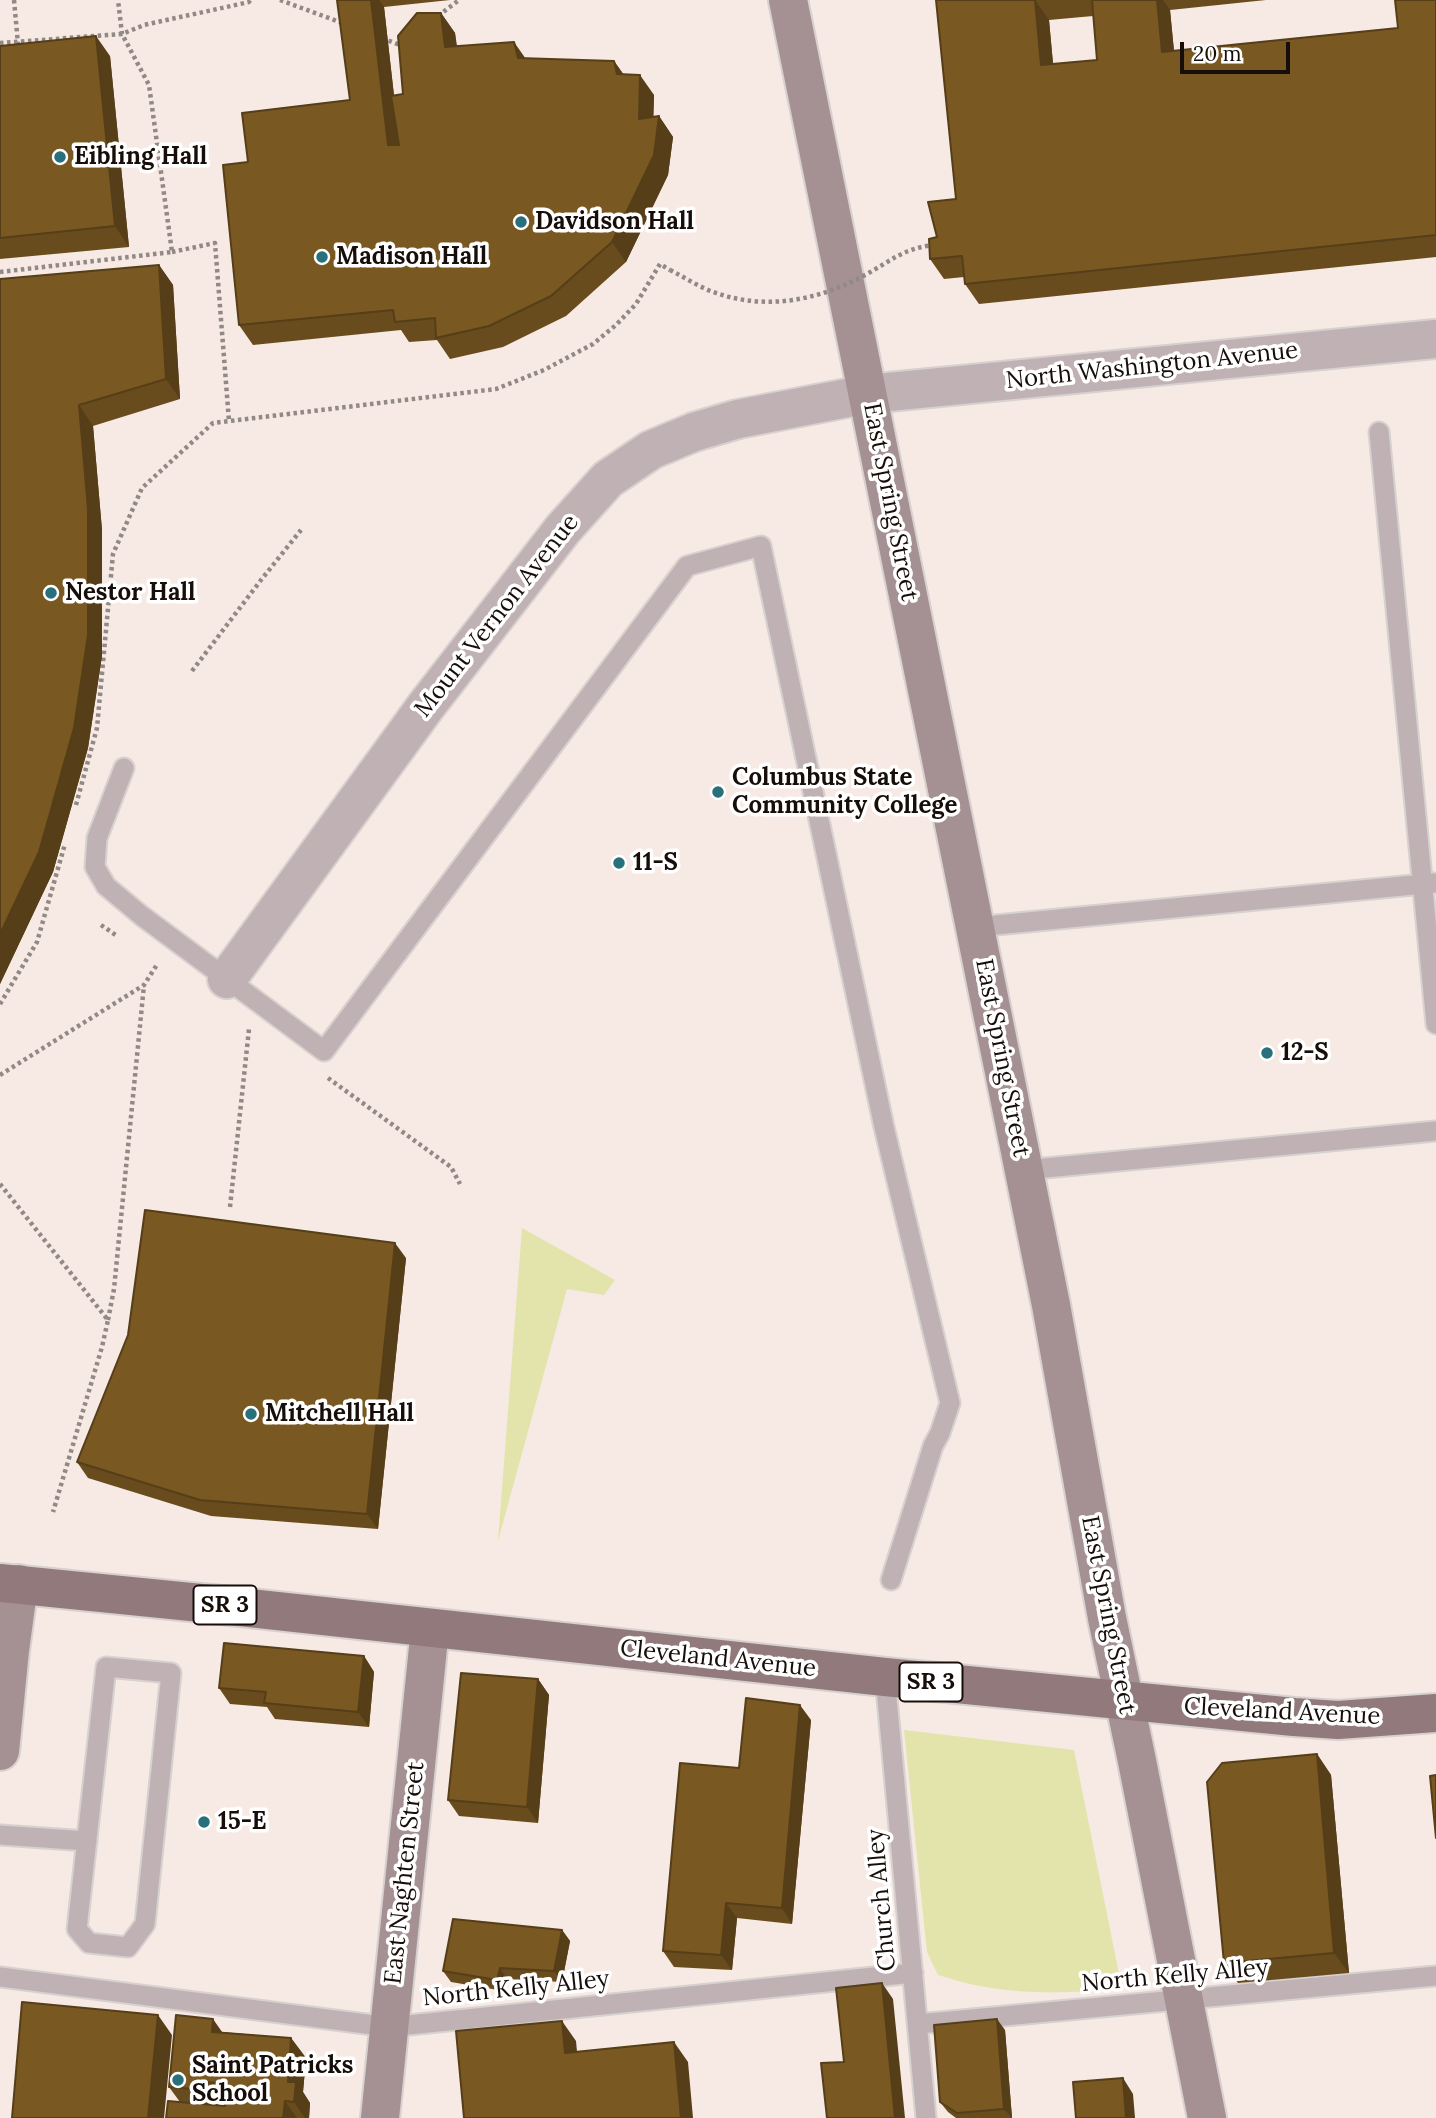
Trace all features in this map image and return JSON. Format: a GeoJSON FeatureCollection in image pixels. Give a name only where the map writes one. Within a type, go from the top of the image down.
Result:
{"type":"FeatureCollection","features":[{"type":"Feature","properties":{"kind":"main road","name":"East Spring Street"},"geometry":{"type":"LineString","coordinates":[[788,0],[1051,1305],[1107,1618],[1207,2118]]}},
{"type":"Feature","properties":{"kind":"main road","name":"Cleveland Avenue"},"geometry":{"type":"LineString","coordinates":[[9,1584],[886,1677],[1294,1717],[1339,1720],[1436,1713]]}},
{"type":"Feature","properties":{"kind":"main road"},"geometry":{"type":"LineString","coordinates":[[0,1751],[10,1650],[9,1584]]}},
{"type":"Feature","properties":{"kind":"main road","name":"East Naghten Street"},"geometry":{"type":"LineString","coordinates":[[380,2118],[430,1628]]}},
{"type":"Feature","properties":{"kind":"street","name":"North Washington Avenue"},"geometry":{"type":"LineString","coordinates":[[868,394],[1436,339]]}},
{"type":"Feature","properties":{"kind":"street","name":"Mount Vernon Avenue"},"geometry":{"type":"LineString","coordinates":[[227,979],[426,706],[562,529],[608,479],[651,450],[694,432],[738,419],[868,394]]}},
{"type":"Feature","properties":{"kind":"lane"},"geometry":{"type":"LineString","coordinates":[[1380,432],[1429,883],[1436,1024]]}},
{"type":"Feature","properties":{"kind":"lane"},"geometry":{"type":"LineString","coordinates":[[124,768],[97,838],[95,867],[106,886],[142,916],[324,1051],[687,566],[761,546],[884,1127],[950,1404],[933,1446],[891,1580]]}},
{"type":"Feature","properties":{"kind":"lane"},"geometry":{"type":"LineString","coordinates":[[975,927],[1429,883]]}},
{"type":"Feature","properties":{"kind":"lane"},"geometry":{"type":"LineString","coordinates":[[1024,1170],[1436,1131]]}},
{"type":"Feature","properties":{"kind":"lane"},"geometry":{"type":"LineString","coordinates":[[106,1667],[170,1673],[145,1924],[128,1947],[89,1943],[77,1929],[87,1841],[106,1667]]}},
{"type":"Feature","properties":{"kind":"lane","name":"Church Alley"},"geometry":{"type":"LineString","coordinates":[[886,1677],[926,2118]]}},
{"type":"Feature","properties":{"kind":"lane"},"geometry":{"type":"LineString","coordinates":[[0,1835],[87,1841]]}},
{"type":"Feature","properties":{"kind":"lane","name":"North Kelly Alley"},"geometry":{"type":"LineString","coordinates":[[0,1977],[389,2027],[913,1973]]}},
{"type":"Feature","properties":{"kind":"lane","name":"North Kelly Alley"},"geometry":{"type":"LineString","coordinates":[[918,2024],[1436,1976]]}},
{"type":"Feature","properties":{"kind":"path"},"geometry":{"type":"LineString","coordinates":[[14,0],[19,54]]}},
{"type":"Feature","properties":{"kind":"path"},"geometry":{"type":"LineString","coordinates":[[118,0],[121,34],[149,85],[172,252]]}},
{"type":"Feature","properties":{"kind":"path"},"geometry":{"type":"LineString","coordinates":[[0,43],[121,34],[144,24],[250,0]]}},
{"type":"Feature","properties":{"kind":"path"},"geometry":{"type":"LineString","coordinates":[[280,0],[352,27]]}},
{"type":"Feature","properties":{"kind":"path"},"geometry":{"type":"LineString","coordinates":[[429,23],[459,0]]}},
{"type":"Feature","properties":{"kind":"path"},"geometry":{"type":"LineString","coordinates":[[376,36],[400,45],[410,38]]}},
{"type":"Feature","properties":{"kind":"path"},"geometry":{"type":"LineString","coordinates":[[0,272],[172,252],[215,243],[229,421]]}},
{"type":"Feature","properties":{"kind":"path"},"geometry":{"type":"LineString","coordinates":[[75,809],[97,728],[113,554],[142,488],[213,424],[496,390],[544,370],[593,344],[636,304],[660,264],[718,294],[760,302],[799,300],[831,291],[914,247],[936,245]]}},
{"type":"Feature","properties":{"kind":"path"},"geometry":{"type":"LineString","coordinates":[[192,671],[301,530]]}},
{"type":"Feature","properties":{"kind":"path"},"geometry":{"type":"LineString","coordinates":[[0,1004],[37,942],[68,836]]}},
{"type":"Feature","properties":{"kind":"path"},"geometry":{"type":"LineString","coordinates":[[0,1075],[144,985],[159,962]]}},
{"type":"Feature","properties":{"kind":"path"},"geometry":{"type":"LineString","coordinates":[[53,1512],[102,1347],[114,1289],[144,985]]}},
{"type":"Feature","properties":{"kind":"path"},"geometry":{"type":"LineString","coordinates":[[230,1207],[250,1021]]}},
{"type":"Feature","properties":{"kind":"path"},"geometry":{"type":"LineString","coordinates":[[325,1076],[451,1167],[460,1184]]}},
{"type":"Feature","properties":{"kind":"path"},"geometry":{"type":"LineString","coordinates":[[0,1184],[108,1320]]}},
{"type":"Feature","properties":{"kind":"shaded area","name":"Columbus State Community College"},"geometry":{"type":"Polygon","coordinates":[[[0,0],[1436,0],[1436,2118],[0,2118],[0,0]]]}},
{"type":"Feature","properties":{"kind":"green space"},"geometry":{"type":"Polygon","coordinates":[[[522,1228],[615,1280],[604,1295],[567,1289],[498,1541],[522,1228]]]}},
{"type":"Feature","properties":{"kind":"green space"},"geometry":{"type":"Polygon","coordinates":[[[904,1730],[1074,1750],[1122,1989],[1030,1992],[970,1984],[938,1975],[927,1952],[904,1730]]]}},
{"type":"Feature","properties":{"kind":"building","name":"Davidson Hall"},"geometry":{"type":"Polygon","coordinates":[[[337,0],[371,0],[388,145],[399,145],[391,96],[403,94],[398,36],[417,13],[441,13],[445,47],[514,42],[518,58],[614,61],[617,74],[640,75],[639,119],[659,116],[654,155],[612,242],[551,296],[489,326],[436,338],[435,318],[395,322],[393,310],[239,325],[223,165],[248,162],[242,113],[350,100],[337,0]]]}},
{"type":"Feature","properties":{"kind":"building"},"geometry":{"type":"Polygon","coordinates":[[[936,0],[1035,0],[1041,65],[1097,60],[1092,0],[1157,0],[1162,52],[1398,28],[1395,0],[1436,0],[1436,235],[965,284],[962,256],[930,259],[929,239],[937,237],[928,202],[956,199],[936,0]]]}},
{"type":"Feature","properties":{"kind":"building","name":"Eibling Hall"},"geometry":{"type":"Polygon","coordinates":[[[96,36],[115,226],[0,238],[0,46],[96,36]]]}},
{"type":"Feature","properties":{"kind":"building","name":"Nestor Hall"},"geometry":{"type":"Polygon","coordinates":[[[159,265],[166,379],[79,405],[88,509],[88,635],[74,728],[39,852],[0,934],[0,279],[159,265]]]}},
{"type":"Feature","properties":{"kind":"building","name":"Mitchell Hall"},"geometry":{"type":"Polygon","coordinates":[[[145,1210],[395,1243],[367,1514],[200,1500],[77,1462],[128,1335],[145,1210]]]}},
{"type":"Feature","properties":{"kind":"building"},"geometry":{"type":"Polygon","coordinates":[[[224,1643],[364,1656],[358,1712],[264,1703],[266,1692],[219,1688],[224,1643]]]}},
{"type":"Feature","properties":{"kind":"building"},"geometry":{"type":"Polygon","coordinates":[[[461,1673],[538,1679],[527,1807],[448,1800],[461,1673]]]}},
{"type":"Feature","properties":{"kind":"building"},"geometry":{"type":"Polygon","coordinates":[[[746,1698],[800,1705],[782,1908],[726,1903],[721,1955],[663,1951],[680,1763],[739,1768],[746,1698]]]}},
{"type":"Feature","properties":{"kind":"building"},"geometry":{"type":"Polygon","coordinates":[[[1317,1754],[1334,1953],[1224,1963],[1207,1782],[1222,1763],[1317,1754]]]}},
{"type":"Feature","properties":{"kind":"building"},"geometry":{"type":"Polygon","coordinates":[[[1436,1775],[1436,1838],[1430,1776],[1436,1775]]]}},
{"type":"Feature","properties":{"kind":"building"},"geometry":{"type":"Polygon","coordinates":[[[453,1919],[562,1930],[554,1971],[500,1968],[497,1980],[443,1971],[453,1919]]]}},
{"type":"Feature","properties":{"kind":"building"},"geometry":{"type":"Polygon","coordinates":[[[882,1983],[895,2118],[827,2118],[821,2063],[844,2062],[836,1988],[882,1983]]]}},
{"type":"Feature","properties":{"kind":"building"},"geometry":{"type":"Polygon","coordinates":[[[22,2002],[158,2015],[148,2118],[12,2118],[22,2002]]]}},
{"type":"Feature","properties":{"kind":"building"},"geometry":{"type":"Polygon","coordinates":[[[176,2015],[213,2019],[212,2032],[291,2038],[288,2082],[296,2082],[294,2102],[285,2101],[283,2118],[166,2118],[168,2101],[225,2106],[227,2084],[206,2082],[206,2090],[169,2087],[176,2015]]]}},
{"type":"Feature","properties":{"kind":"building"},"geometry":{"type":"Polygon","coordinates":[[[997,2019],[1004,2109],[957,2113],[940,2102],[934,2025],[997,2019]]]}},
{"type":"Feature","properties":{"kind":"building"},"geometry":{"type":"Polygon","coordinates":[[[562,2021],[565,2053],[674,2042],[681,2118],[464,2118],[456,2031],[562,2021]]]}},
{"type":"Feature","properties":{"kind":"building"},"geometry":{"type":"Polygon","coordinates":[[[1123,2078],[1126,2118],[1076,2118],[1073,2082],[1123,2078]]]}},
{"type":"Feature","properties":{"kind":"place","name":"Eibling Hall"},"geometry":{"type":"Point","coordinates":[60,157]}},
{"type":"Feature","properties":{"kind":"place","name":"Davidson Hall"},"geometry":{"type":"Point","coordinates":[521,222]}},
{"type":"Feature","properties":{"kind":"place","name":"Madison Hall"},"geometry":{"type":"Point","coordinates":[322,257]}},
{"type":"Feature","properties":{"kind":"place","name":"Nestor Hall"},"geometry":{"type":"Point","coordinates":[51,593]}},
{"type":"Feature","properties":{"kind":"place","name":"Columbus State Community College"},"geometry":{"type":"Point","coordinates":[718,792]}},
{"type":"Feature","properties":{"kind":"place","name":"11-S"},"geometry":{"type":"Point","coordinates":[619,863]}},
{"type":"Feature","properties":{"kind":"place","name":"12-S"},"geometry":{"type":"Point","coordinates":[1267,1053]}},
{"type":"Feature","properties":{"kind":"place","name":"Mitchell Hall"},"geometry":{"type":"Point","coordinates":[251,1414]}},
{"type":"Feature","properties":{"kind":"place","name":"15-E"},"geometry":{"type":"Point","coordinates":[204,1822]}},
{"type":"Feature","properties":{"kind":"place","name":"Saint Patricks School"},"geometry":{"type":"Point","coordinates":[178,2080]}}]}
